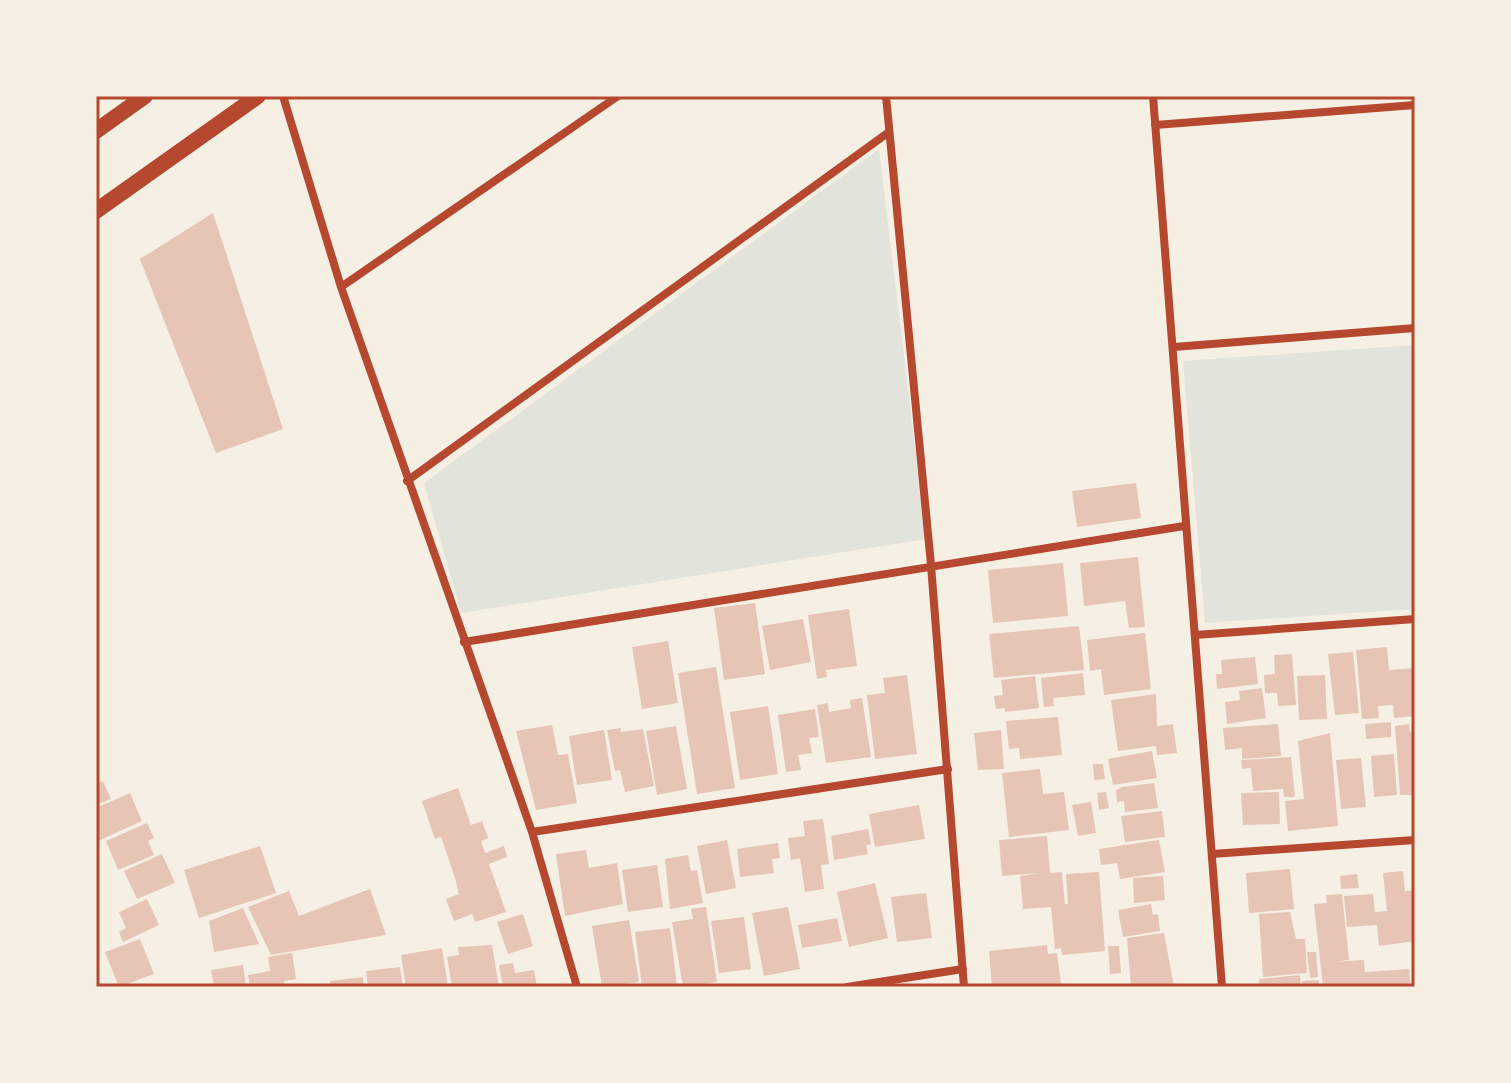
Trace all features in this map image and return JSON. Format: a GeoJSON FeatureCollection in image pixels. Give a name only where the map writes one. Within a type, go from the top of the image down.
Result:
{"type":"FeatureCollection","features":[{"type":"Feature","properties":{"kind":"main road"},"geometry":{"type":"LineString","coordinates":[[96,131],[145,96]]}},
{"type":"Feature","properties":{"kind":"main road"},"geometry":{"type":"LineString","coordinates":[[96,211],[258,96]]}},
{"type":"Feature","properties":{"kind":"street"},"geometry":{"type":"LineString","coordinates":[[283,96],[341,287],[532,832],[577,987]]}},
{"type":"Feature","properties":{"kind":"street"},"geometry":{"type":"LineString","coordinates":[[341,287],[618,96]]}},
{"type":"Feature","properties":{"kind":"street"},"geometry":{"type":"LineString","coordinates":[[886,96],[931,565],[964,987]]}},
{"type":"Feature","properties":{"kind":"street"},"geometry":{"type":"LineString","coordinates":[[1153,96],[1222,987]]}},
{"type":"Feature","properties":{"kind":"street"},"geometry":{"type":"LineString","coordinates":[[1155,125],[1415,105]]}},
{"type":"Feature","properties":{"kind":"street"},"geometry":{"type":"LineString","coordinates":[[407,481],[889,132]]}},
{"type":"Feature","properties":{"kind":"street"},"geometry":{"type":"LineString","coordinates":[[1174,347],[1415,328]]}},
{"type":"Feature","properties":{"kind":"street"},"geometry":{"type":"LineString","coordinates":[[464,642],[1184,526]]}},
{"type":"Feature","properties":{"kind":"street"},"geometry":{"type":"LineString","coordinates":[[1195,635],[1415,619]]}},
{"type":"Feature","properties":{"kind":"street"},"geometry":{"type":"LineString","coordinates":[[532,832],[948,769]]}},
{"type":"Feature","properties":{"kind":"street"},"geometry":{"type":"LineString","coordinates":[[1212,854],[1415,840]]}},
{"type":"Feature","properties":{"kind":"street"},"geometry":{"type":"LineString","coordinates":[[847,987],[963,969]]}},
{"type":"Feature","properties":{"kind":"shaded area"},"geometry":{"type":"Polygon","coordinates":[[[879,149],[926,539],[461,613],[424,483],[879,149]]]}},
{"type":"Feature","properties":{"kind":"shaded area"},"geometry":{"type":"Polygon","coordinates":[[[1415,345],[1415,609],[1205,623],[1183,361],[1415,345]]]}},
{"type":"Feature","properties":{"kind":"building"},"geometry":{"type":"Polygon","coordinates":[[[213,213],[283,429],[216,453],[140,259],[213,213]]]}},
{"type":"Feature","properties":{"kind":"building"},"geometry":{"type":"Polygon","coordinates":[[[1136,483],[1141,518],[1077,527],[1072,491],[1136,483]]]}},
{"type":"Feature","properties":{"kind":"building"},"geometry":{"type":"Polygon","coordinates":[[[1138,557],[1145,627],[1129,628],[1125,601],[1084,606],[1080,563],[1138,557]]]}},
{"type":"Feature","properties":{"kind":"building"},"geometry":{"type":"Polygon","coordinates":[[[1063,563],[1068,616],[993,623],[988,570],[1063,563]]]}},
{"type":"Feature","properties":{"kind":"building"},"geometry":{"type":"Polygon","coordinates":[[[755,603],[765,674],[724,680],[714,608],[755,603]]]}},
{"type":"Feature","properties":{"kind":"building"},"geometry":{"type":"Polygon","coordinates":[[[849,609],[857,666],[826,670],[827,677],[817,679],[808,615],[849,609]]]}},
{"type":"Feature","properties":{"kind":"building"},"geometry":{"type":"Polygon","coordinates":[[[803,619],[811,662],[770,670],[762,626],[803,619]]]}},
{"type":"Feature","properties":{"kind":"building"},"geometry":{"type":"Polygon","coordinates":[[[1079,626],[1084,670],[994,678],[989,634],[1079,626]]]}},
{"type":"Feature","properties":{"kind":"building"},"geometry":{"type":"Polygon","coordinates":[[[1145,633],[1151,689],[1104,695],[1101,669],[1090,671],[1087,640],[1145,633]]]}},
{"type":"Feature","properties":{"kind":"building"},"geometry":{"type":"Polygon","coordinates":[[[668,641],[678,703],[642,709],[632,647],[668,641]]]}},
{"type":"Feature","properties":{"kind":"building"},"geometry":{"type":"Polygon","coordinates":[[[1387,647],[1389,670],[1415,668],[1415,716],[1394,718],[1393,705],[1378,706],[1379,718],[1362,719],[1356,650],[1387,647]]]}},
{"type":"Feature","properties":{"kind":"building"},"geometry":{"type":"Polygon","coordinates":[[[1353,652],[1359,713],[1335,715],[1328,654],[1353,652]]]}},
{"type":"Feature","properties":{"kind":"building"},"geometry":{"type":"Polygon","coordinates":[[[1292,654],[1296,705],[1278,706],[1277,693],[1265,693],[1264,675],[1275,674],[1274,655],[1292,654]]]}},
{"type":"Feature","properties":{"kind":"building"},"geometry":{"type":"Polygon","coordinates":[[[1255,657],[1258,684],[1217,689],[1216,674],[1222,674],[1221,660],[1255,657]]]}},
{"type":"Feature","properties":{"kind":"building"},"geometry":{"type":"Polygon","coordinates":[[[716,667],[735,788],[697,794],[678,673],[716,667]]]}},
{"type":"Feature","properties":{"kind":"building"},"geometry":{"type":"Polygon","coordinates":[[[1083,673],[1085,695],[1053,698],[1054,706],[1044,707],[1041,678],[1083,673]]]}},
{"type":"Feature","properties":{"kind":"building"},"geometry":{"type":"Polygon","coordinates":[[[907,675],[917,754],[875,759],[867,695],[885,693],[883,678],[907,675]]]}},
{"type":"Feature","properties":{"kind":"building"},"geometry":{"type":"Polygon","coordinates":[[[1325,675],[1327,719],[1299,720],[1297,676],[1325,675]]]}},
{"type":"Feature","properties":{"kind":"building"},"geometry":{"type":"Polygon","coordinates":[[[1035,676],[1039,708],[1005,712],[1005,708],[996,709],[994,696],[1003,695],[1001,680],[1035,676]]]}},
{"type":"Feature","properties":{"kind":"building"},"geometry":{"type":"Polygon","coordinates":[[[1262,688],[1266,718],[1227,724],[1225,702],[1240,700],[1239,691],[1262,688]]]}},
{"type":"Feature","properties":{"kind":"building"},"geometry":{"type":"Polygon","coordinates":[[[1156,694],[1157,726],[1173,724],[1177,753],[1157,755],[1156,746],[1118,751],[1111,700],[1156,694]]]}},
{"type":"Feature","properties":{"kind":"building"},"geometry":{"type":"Polygon","coordinates":[[[862,698],[871,757],[826,763],[817,705],[828,703],[829,712],[851,708],[850,700],[862,698]]]}},
{"type":"Feature","properties":{"kind":"building"},"geometry":{"type":"Polygon","coordinates":[[[768,706],[778,774],[740,780],[730,712],[768,706]]]}},
{"type":"Feature","properties":{"kind":"building"},"geometry":{"type":"Polygon","coordinates":[[[815,709],[819,737],[809,738],[812,753],[798,755],[801,770],[786,772],[778,715],[815,709]]]}},
{"type":"Feature","properties":{"kind":"building"},"geometry":{"type":"Polygon","coordinates":[[[1058,717],[1062,755],[1020,759],[1019,748],[1009,749],[1006,721],[1058,717]]]}},
{"type":"Feature","properties":{"kind":"building"},"geometry":{"type":"Polygon","coordinates":[[[1391,722],[1391,737],[1366,739],[1365,724],[1391,722]]]}},
{"type":"Feature","properties":{"kind":"building"},"geometry":{"type":"Polygon","coordinates":[[[1278,724],[1281,756],[1242,759],[1242,748],[1225,750],[1223,728],[1278,724]]]}},
{"type":"Feature","properties":{"kind":"building"},"geometry":{"type":"Polygon","coordinates":[[[1409,724],[1410,732],[1415,732],[1415,795],[1400,795],[1395,726],[1409,724]]]}},
{"type":"Feature","properties":{"kind":"building"},"geometry":{"type":"Polygon","coordinates":[[[552,725],[558,755],[568,754],[577,803],[536,810],[516,731],[552,725]]]}},
{"type":"Feature","properties":{"kind":"building"},"geometry":{"type":"Polygon","coordinates":[[[676,726],[687,789],[657,795],[646,731],[676,726]]]}},
{"type":"Feature","properties":{"kind":"building"},"geometry":{"type":"Polygon","coordinates":[[[621,728],[621,732],[643,729],[654,786],[625,792],[620,770],[615,771],[607,730],[621,728]]]}},
{"type":"Feature","properties":{"kind":"building"},"geometry":{"type":"Polygon","coordinates":[[[604,730],[612,780],[577,785],[569,736],[604,730]]]}},
{"type":"Feature","properties":{"kind":"building"},"geometry":{"type":"Polygon","coordinates":[[[1001,730],[1004,769],[978,770],[974,733],[1001,730]]]}},
{"type":"Feature","properties":{"kind":"building"},"geometry":{"type":"Polygon","coordinates":[[[1330,733],[1338,826],[1288,831],[1285,801],[1304,799],[1298,741],[1330,733]]]}},
{"type":"Feature","properties":{"kind":"building"},"geometry":{"type":"Polygon","coordinates":[[[1152,751],[1157,778],[1113,785],[1108,759],[1152,751]]]}},
{"type":"Feature","properties":{"kind":"building"},"geometry":{"type":"Polygon","coordinates":[[[1394,754],[1397,795],[1374,797],[1371,756],[1394,754]]]}},
{"type":"Feature","properties":{"kind":"building"},"geometry":{"type":"Polygon","coordinates":[[[1291,757],[1295,797],[1284,797],[1283,789],[1253,791],[1251,768],[1242,769],[1241,760],[1291,757]]]}},
{"type":"Feature","properties":{"kind":"building"},"geometry":{"type":"Polygon","coordinates":[[[1361,758],[1366,807],[1341,809],[1336,760],[1361,758]]]}},
{"type":"Feature","properties":{"kind":"building"},"geometry":{"type":"Polygon","coordinates":[[[1093,764],[1103,764],[1105,779],[1094,780],[1093,764]]]}},
{"type":"Feature","properties":{"kind":"building"},"geometry":{"type":"Polygon","coordinates":[[[1040,769],[1043,794],[1064,792],[1069,830],[1009,837],[1002,773],[1040,769]]]}},
{"type":"Feature","properties":{"kind":"building"},"geometry":{"type":"Polygon","coordinates":[[[103,781],[111,799],[96,805],[96,784],[103,781]]]}},
{"type":"Feature","properties":{"kind":"building"},"geometry":{"type":"Polygon","coordinates":[[[1154,783],[1158,808],[1125,812],[1124,801],[1117,802],[1116,790],[1154,783]]]}},
{"type":"Feature","properties":{"kind":"building"},"geometry":{"type":"Polygon","coordinates":[[[458,788],[471,825],[482,821],[488,838],[481,841],[485,853],[504,846],[507,857],[489,864],[506,912],[475,922],[472,914],[454,921],[446,899],[459,894],[455,878],[441,837],[435,839],[422,801],[458,788]]]}},
{"type":"Feature","properties":{"kind":"building"},"geometry":{"type":"Polygon","coordinates":[[[1106,792],[1109,808],[1099,810],[1097,793],[1106,792]]]}},
{"type":"Feature","properties":{"kind":"building"},"geometry":{"type":"Polygon","coordinates":[[[1279,792],[1280,824],[1243,825],[1241,793],[1279,792]]]}},
{"type":"Feature","properties":{"kind":"building"},"geometry":{"type":"Polygon","coordinates":[[[130,793],[142,821],[98,841],[96,808],[130,793]]]}},
{"type":"Feature","properties":{"kind":"building"},"geometry":{"type":"Polygon","coordinates":[[[1091,802],[1096,833],[1078,836],[1072,805],[1091,802]]]}},
{"type":"Feature","properties":{"kind":"building"},"geometry":{"type":"Polygon","coordinates":[[[919,805],[925,839],[875,847],[869,814],[919,805]]]}},
{"type":"Feature","properties":{"kind":"building"},"geometry":{"type":"Polygon","coordinates":[[[1162,811],[1165,837],[1125,842],[1121,816],[1162,811]]]}},
{"type":"Feature","properties":{"kind":"building"},"geometry":{"type":"Polygon","coordinates":[[[823,819],[829,864],[821,865],[824,889],[805,892],[800,858],[791,860],[788,838],[805,836],[803,821],[823,819]]]}},
{"type":"Feature","properties":{"kind":"building"},"geometry":{"type":"Polygon","coordinates":[[[147,823],[154,838],[148,841],[154,855],[118,870],[106,841],[147,823]]]}},
{"type":"Feature","properties":{"kind":"building"},"geometry":{"type":"Polygon","coordinates":[[[868,829],[871,844],[866,845],[868,854],[834,860],[831,836],[868,829]]]}},
{"type":"Feature","properties":{"kind":"building"},"geometry":{"type":"Polygon","coordinates":[[[1047,836],[1050,873],[1062,872],[1065,904],[1068,904],[1066,874],[1099,872],[1105,951],[1062,955],[1061,948],[1055,949],[1051,907],[1023,909],[1020,876],[1039,873],[1002,876],[999,840],[1047,836]]]}},
{"type":"Feature","properties":{"kind":"building"},"geometry":{"type":"Polygon","coordinates":[[[727,840],[736,888],[706,894],[697,846],[727,840]]]}},
{"type":"Feature","properties":{"kind":"building"},"geometry":{"type":"Polygon","coordinates":[[[1159,840],[1165,872],[1120,879],[1117,863],[1101,865],[1099,849],[1159,840]]]}},
{"type":"Feature","properties":{"kind":"building"},"geometry":{"type":"Polygon","coordinates":[[[778,843],[780,858],[772,859],[774,873],[740,877],[737,849],[778,843]]]}},
{"type":"Feature","properties":{"kind":"building"},"geometry":{"type":"Polygon","coordinates":[[[260,846],[276,893],[199,918],[184,870],[260,846]]]}},
{"type":"Feature","properties":{"kind":"building"},"geometry":{"type":"Polygon","coordinates":[[[586,850],[589,868],[617,863],[623,904],[565,916],[556,854],[586,850]]]}},
{"type":"Feature","properties":{"kind":"building"},"geometry":{"type":"Polygon","coordinates":[[[162,854],[175,883],[137,899],[124,871],[162,854]]]}},
{"type":"Feature","properties":{"kind":"building"},"geometry":{"type":"Polygon","coordinates":[[[688,855],[691,871],[697,870],[703,903],[670,909],[665,859],[688,855]]]}},
{"type":"Feature","properties":{"kind":"building"},"geometry":{"type":"Polygon","coordinates":[[[657,865],[663,907],[628,912],[622,870],[657,865]]]}},
{"type":"Feature","properties":{"kind":"building"},"geometry":{"type":"Polygon","coordinates":[[[1290,869],[1294,909],[1249,913],[1246,873],[1290,869]]]}},
{"type":"Feature","properties":{"kind":"building"},"geometry":{"type":"Polygon","coordinates":[[[1403,871],[1405,891],[1415,890],[1415,941],[1379,946],[1377,925],[1347,927],[1344,896],[1373,894],[1375,912],[1387,911],[1383,873],[1403,871]]]}},
{"type":"Feature","properties":{"kind":"building"},"geometry":{"type":"Polygon","coordinates":[[[1357,874],[1359,888],[1341,889],[1340,876],[1357,874]]]}},
{"type":"Feature","properties":{"kind":"building"},"geometry":{"type":"Polygon","coordinates":[[[1163,876],[1165,900],[1134,903],[1133,878],[1163,876]]]}},
{"type":"Feature","properties":{"kind":"building"},"geometry":{"type":"Polygon","coordinates":[[[875,883],[888,938],[849,947],[837,892],[875,883]]]}},
{"type":"Feature","properties":{"kind":"building"},"geometry":{"type":"Polygon","coordinates":[[[370,889],[386,935],[271,955],[248,907],[289,891],[299,916],[370,889]]]}},
{"type":"Feature","properties":{"kind":"building"},"geometry":{"type":"Polygon","coordinates":[[[926,893],[932,938],[897,942],[891,897],[926,893]]]}},
{"type":"Feature","properties":{"kind":"building"},"geometry":{"type":"Polygon","coordinates":[[[1342,894],[1349,960],[1331,962],[1364,960],[1365,972],[1409,969],[1411,987],[1323,987],[1314,904],[1327,903],[1326,895],[1342,894]]]}},
{"type":"Feature","properties":{"kind":"building"},"geometry":{"type":"Polygon","coordinates":[[[147,899],[159,925],[123,942],[119,932],[126,928],[119,912],[147,899]]]}},
{"type":"Feature","properties":{"kind":"building"},"geometry":{"type":"Polygon","coordinates":[[[1151,904],[1153,915],[1158,914],[1160,931],[1123,937],[1118,910],[1151,904]]]}},
{"type":"Feature","properties":{"kind":"building"},"geometry":{"type":"Polygon","coordinates":[[[706,907],[717,982],[683,987],[672,922],[693,919],[691,909],[706,907]]]}},
{"type":"Feature","properties":{"kind":"building"},"geometry":{"type":"Polygon","coordinates":[[[788,907],[800,969],[764,976],[752,913],[788,907]]]}},
{"type":"Feature","properties":{"kind":"building"},"geometry":{"type":"Polygon","coordinates":[[[243,908],[259,944],[214,952],[209,921],[243,908]]]}},
{"type":"Feature","properties":{"kind":"building"},"geometry":{"type":"Polygon","coordinates":[[[1290,912],[1296,939],[1305,939],[1307,973],[1263,977],[1259,914],[1290,912]]]}},
{"type":"Feature","properties":{"kind":"building"},"geometry":{"type":"Polygon","coordinates":[[[523,914],[533,946],[508,954],[497,922],[523,914]]]}},
{"type":"Feature","properties":{"kind":"building"},"geometry":{"type":"Polygon","coordinates":[[[744,917],[751,969],[719,973],[711,921],[744,917]]]}},
{"type":"Feature","properties":{"kind":"building"},"geometry":{"type":"Polygon","coordinates":[[[837,918],[842,941],[802,948],[798,925],[837,918]]]}},
{"type":"Feature","properties":{"kind":"building"},"geometry":{"type":"Polygon","coordinates":[[[629,920],[639,982],[602,987],[592,926],[629,920]]]}},
{"type":"Feature","properties":{"kind":"building"},"geometry":{"type":"Polygon","coordinates":[[[670,928],[677,986],[642,987],[635,932],[670,928]]]}},
{"type":"Feature","properties":{"kind":"building"},"geometry":{"type":"Polygon","coordinates":[[[1164,933],[1174,987],[1131,987],[1127,938],[1164,933]]]}},
{"type":"Feature","properties":{"kind":"building"},"geometry":{"type":"Polygon","coordinates":[[[140,939],[154,974],[119,987],[105,952],[140,939]]]}},
{"type":"Feature","properties":{"kind":"building"},"geometry":{"type":"Polygon","coordinates":[[[492,945],[499,987],[452,987],[447,957],[459,955],[458,947],[492,945]]]}},
{"type":"Feature","properties":{"kind":"building"},"geometry":{"type":"Polygon","coordinates":[[[1047,945],[1048,954],[1057,953],[1061,984],[992,987],[989,951],[1047,945]]]}},
{"type":"Feature","properties":{"kind":"building"},"geometry":{"type":"Polygon","coordinates":[[[1108,946],[1119,946],[1121,973],[1110,974],[1108,946]]]}},
{"type":"Feature","properties":{"kind":"building"},"geometry":{"type":"Polygon","coordinates":[[[442,948],[448,987],[406,987],[401,955],[442,948]]]}},
{"type":"Feature","properties":{"kind":"building"},"geometry":{"type":"Polygon","coordinates":[[[1307,952],[1316,952],[1318,977],[1310,978],[1307,952]]]}},
{"type":"Feature","properties":{"kind":"building"},"geometry":{"type":"Polygon","coordinates":[[[292,953],[296,979],[284,981],[285,987],[250,987],[248,975],[270,971],[268,957],[292,953]]]}},
{"type":"Feature","properties":{"kind":"building"},"geometry":{"type":"Polygon","coordinates":[[[513,963],[515,973],[534,970],[537,987],[503,987],[499,965],[513,963]]]}},
{"type":"Feature","properties":{"kind":"building"},"geometry":{"type":"Polygon","coordinates":[[[243,965],[246,987],[214,987],[211,970],[243,965]]]}},
{"type":"Feature","properties":{"kind":"building"},"geometry":{"type":"Polygon","coordinates":[[[400,967],[403,987],[368,987],[366,971],[400,967]]]}},
{"type":"Feature","properties":{"kind":"building"},"geometry":{"type":"Polygon","coordinates":[[[1300,975],[1301,987],[1259,987],[1259,979],[1300,975]]]}},
{"type":"Feature","properties":{"kind":"building"},"geometry":{"type":"Polygon","coordinates":[[[363,977],[364,987],[331,987],[330,981],[363,977]]]}},
{"type":"Feature","properties":{"kind":"building"},"geometry":{"type":"Polygon","coordinates":[[[1319,980],[1319,987],[1303,987],[1302,981],[1319,980]]]}}]}
